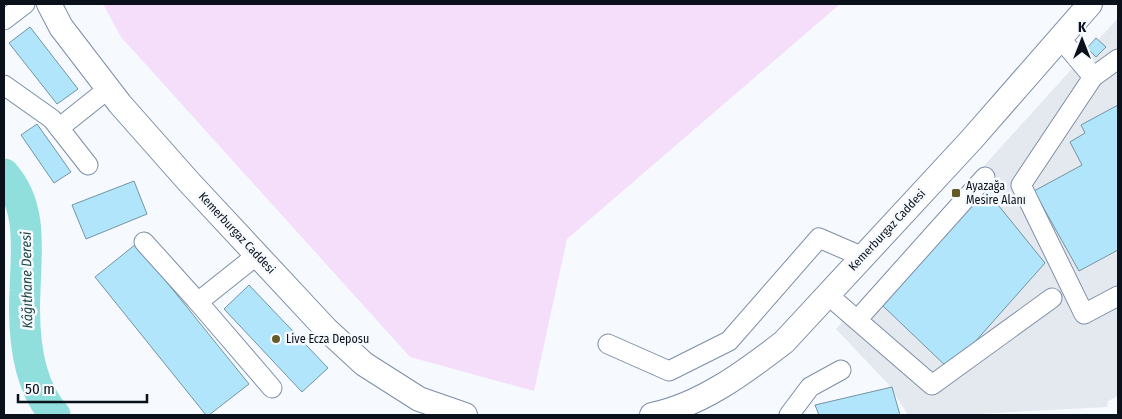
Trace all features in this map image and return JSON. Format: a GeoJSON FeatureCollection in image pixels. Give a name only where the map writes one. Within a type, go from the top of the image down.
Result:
{"type":"FeatureCollection","features":[{"type":"Feature","properties":{"kind":"main road","name":"Kemerburgaz Caddesi"},"geometry":{"type":"LineString","coordinates":[[49,4],[61,27],[120,104],[189,182],[326,329],[364,364],[418,398],[465,415]]}},
{"type":"Feature","properties":{"kind":"main road","name":"Kemerburgaz Caddesi"},"geometry":{"type":"LineString","coordinates":[[652,415],[669,412],[700,397],[751,368],[784,342],[972,139],[1090,4]]}},
{"type":"Feature","properties":{"kind":"street"},"geometry":{"type":"LineString","coordinates":[[4,20],[25,4]]}},
{"type":"Feature","properties":{"kind":"street"},"geometry":{"type":"LineString","coordinates":[[1060,38],[1093,77]]}},
{"type":"Feature","properties":{"kind":"street"},"geometry":{"type":"LineString","coordinates":[[1118,59],[1093,77],[1022,185],[1084,314],[1118,296]]}},
{"type":"Feature","properties":{"kind":"street"},"geometry":{"type":"LineString","coordinates":[[4,85],[52,119],[88,166]]}},
{"type":"Feature","properties":{"kind":"street"},"geometry":{"type":"LineString","coordinates":[[59,128],[108,89]]}},
{"type":"Feature","properties":{"kind":"street"},"geometry":{"type":"LineString","coordinates":[[857,320],[985,177]]}},
{"type":"Feature","properties":{"kind":"street"},"geometry":{"type":"LineString","coordinates":[[608,344],[669,371],[729,341],[819,238],[863,257]]}},
{"type":"Feature","properties":{"kind":"street"},"geometry":{"type":"LineString","coordinates":[[144,242],[272,388]]}},
{"type":"Feature","properties":{"kind":"street"},"geometry":{"type":"LineString","coordinates":[[198,302],[257,255]]}},
{"type":"Feature","properties":{"kind":"street"},"geometry":{"type":"LineString","coordinates":[[828,295],[932,385],[1052,298]]}},
{"type":"Feature","properties":{"kind":"street"},"geometry":{"type":"LineString","coordinates":[[789,415],[810,387],[841,370]]}},
{"type":"Feature","properties":{"kind":"shaded area"},"geometry":{"type":"Polygon","coordinates":[[[103,4],[840,4],[567,239],[534,391],[410,357],[121,37],[103,4]]]}},
{"type":"Feature","properties":{"kind":"shaded area"},"geometry":{"type":"Polygon","coordinates":[[[1118,18],[1118,396],[1108,401],[1107,407],[957,415],[908,415],[889,385],[836,329],[1118,18]]]}},
{"type":"Feature","properties":{"kind":"building"},"geometry":{"type":"Polygon","coordinates":[[[30,27],[78,89],[57,104],[9,43],[30,27]]]}},
{"type":"Feature","properties":{"kind":"building"},"geometry":{"type":"Polygon","coordinates":[[[1096,38],[1106,47],[1096,57],[1087,48],[1096,38]]]}},
{"type":"Feature","properties":{"kind":"building"},"geometry":{"type":"Polygon","coordinates":[[[1118,105],[1118,250],[1079,271],[1034,191],[1082,165],[1070,142],[1085,133],[1081,125],[1118,105]]]}},
{"type":"Feature","properties":{"kind":"building"},"geometry":{"type":"Polygon","coordinates":[[[37,124],[71,172],[54,183],[21,135],[37,124]]]}},
{"type":"Feature","properties":{"kind":"building"},"geometry":{"type":"Polygon","coordinates":[[[134,181],[147,214],[86,239],[72,205],[134,181]]]}},
{"type":"Feature","properties":{"kind":"building"},"geometry":{"type":"Polygon","coordinates":[[[986,190],[1045,263],[950,370],[882,305],[986,190]]]}},
{"type":"Feature","properties":{"kind":"building"},"geometry":{"type":"Polygon","coordinates":[[[136,244],[249,384],[209,415],[206,415],[95,277],[136,244]]]}},
{"type":"Feature","properties":{"kind":"building","name":"Live Ecza Deposu"},"geometry":{"type":"Polygon","coordinates":[[[249,285],[328,368],[302,392],[224,309],[249,285]]]}},
{"type":"Feature","properties":{"kind":"building"},"geometry":{"type":"Polygon","coordinates":[[[892,387],[900,415],[819,415],[815,405],[892,387]]]}},
{"type":"Feature","properties":{"kind":"waterway","name":"Kâğıthane Deresi"},"geometry":{"type":"LineString","coordinates":[[4,174],[20,200],[26,230],[25,323],[28,356],[38,388],[45,402],[55,415]]}},
{"type":"Feature","properties":{"kind":"place","name":"Ayazağa Mesire Alanı"},"geometry":{"type":"Point","coordinates":[956,193]}},
{"type":"Feature","properties":{"kind":"place","name":"Live Ecza Deposu"},"geometry":{"type":"Point","coordinates":[276,339]}}]}
